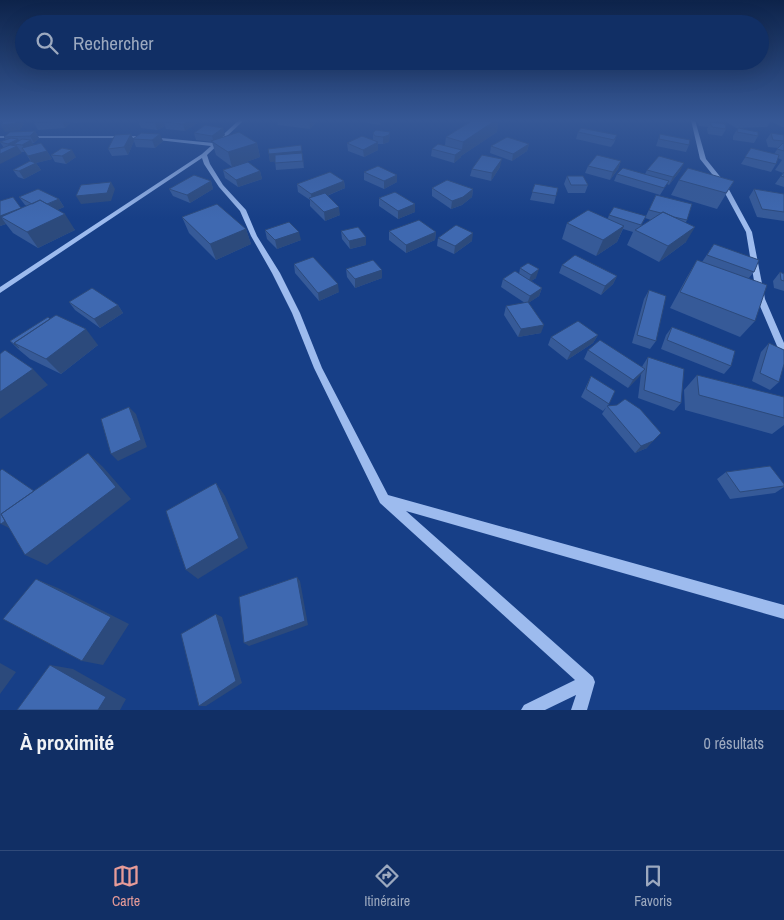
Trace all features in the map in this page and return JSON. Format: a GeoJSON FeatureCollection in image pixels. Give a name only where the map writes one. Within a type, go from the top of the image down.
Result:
{"type":"FeatureCollection","features":[{"type":"Feature","properties":{"kind":"street"},"geometry":{"type":"LineString","coordinates":[[701,153],[703,159],[723,184],[749,232],[761,299],[784,353]]}},
{"type":"Feature","properties":{"kind":"street"},"geometry":{"type":"LineString","coordinates":[[0,292],[204,155],[207,164],[221,186],[243,210],[254,236],[276,273],[296,313],[318,368],[384,499],[588,682]]}},
{"type":"Feature","properties":{"kind":"street"},"geometry":{"type":"LineString","coordinates":[[384,499],[784,612]]}},
{"type":"Feature","properties":{"kind":"street"},"geometry":{"type":"LineString","coordinates":[[529,710],[588,682]]}},
{"type":"Feature","properties":{"kind":"street"},"geometry":{"type":"LineString","coordinates":[[579,710],[588,682]]}},
{"type":"Feature","properties":{"kind":"building"},"geometry":{"type":"Polygon","coordinates":[[[26,153],[39,153],[28,156],[26,153]]]}},
{"type":"Feature","properties":{"kind":"building"},"geometry":{"type":"Polygon","coordinates":[[[54,153],[67,153],[62,156],[51,155],[54,153]]]}},
{"type":"Feature","properties":{"kind":"building"},"geometry":{"type":"Polygon","coordinates":[[[302,153],[303,161],[275,163],[275,155],[302,153]]]}},
{"type":"Feature","properties":{"kind":"building"},"geometry":{"type":"Polygon","coordinates":[[[748,153],[779,155],[776,164],[745,157],[748,153]]]}},
{"type":"Feature","properties":{"kind":"building"},"geometry":{"type":"Polygon","coordinates":[[[482,155],[502,159],[492,173],[472,169],[482,155]]]}},
{"type":"Feature","properties":{"kind":"building"},"geometry":{"type":"Polygon","coordinates":[[[597,155],[621,161],[613,172],[588,166],[597,155]]]}},
{"type":"Feature","properties":{"kind":"building"},"geometry":{"type":"Polygon","coordinates":[[[659,156],[684,163],[673,177],[647,170],[659,156]]]}},
{"type":"Feature","properties":{"kind":"building"},"geometry":{"type":"Polygon","coordinates":[[[30,161],[36,163],[19,171],[13,170],[30,161]]]}},
{"type":"Feature","properties":{"kind":"building"},"geometry":{"type":"Polygon","coordinates":[[[248,162],[260,171],[236,180],[223,170],[248,162]]]}},
{"type":"Feature","properties":{"kind":"building"},"geometry":{"type":"Polygon","coordinates":[[[378,166],[397,175],[384,181],[364,172],[378,166]]]}},
{"type":"Feature","properties":{"kind":"building"},"geometry":{"type":"Polygon","coordinates":[[[623,168],[669,181],[664,188],[617,174],[623,168]]]}},
{"type":"Feature","properties":{"kind":"building"},"geometry":{"type":"Polygon","coordinates":[[[688,168],[734,181],[726,193],[679,180],[688,168]]]}},
{"type":"Feature","properties":{"kind":"building"},"geometry":{"type":"Polygon","coordinates":[[[330,172],[344,181],[311,194],[297,184],[330,172]]]}},
{"type":"Feature","properties":{"kind":"building"},"geometry":{"type":"Polygon","coordinates":[[[194,175],[211,181],[187,195],[169,189],[194,175]]]}},
{"type":"Feature","properties":{"kind":"building"},"geometry":{"type":"Polygon","coordinates":[[[567,176],[583,176],[588,185],[571,185],[567,176]]]}},
{"type":"Feature","properties":{"kind":"building"},"geometry":{"type":"Polygon","coordinates":[[[447,180],[473,189],[463,197],[452,201],[432,188],[447,180]]]}},
{"type":"Feature","properties":{"kind":"building"},"geometry":{"type":"Polygon","coordinates":[[[111,182],[107,193],[76,196],[81,185],[111,182]]]}},
{"type":"Feature","properties":{"kind":"building"},"geometry":{"type":"Polygon","coordinates":[[[535,184],[558,188],[556,196],[532,192],[535,184]]]}},
{"type":"Feature","properties":{"kind":"building"},"geometry":{"type":"Polygon","coordinates":[[[38,189],[59,199],[47,204],[40,200],[32,204],[19,197],[38,189]]]}},
{"type":"Feature","properties":{"kind":"building"},"geometry":{"type":"Polygon","coordinates":[[[754,189],[784,194],[784,212],[762,209],[754,189]]]}},
{"type":"Feature","properties":{"kind":"building"},"geometry":{"type":"Polygon","coordinates":[[[395,192],[415,204],[398,211],[379,198],[395,192]]]}},
{"type":"Feature","properties":{"kind":"building"},"geometry":{"type":"Polygon","coordinates":[[[325,193],[339,207],[324,212],[309,198],[325,193]]]}},
{"type":"Feature","properties":{"kind":"building"},"geometry":{"type":"Polygon","coordinates":[[[656,195],[692,204],[687,220],[663,212],[649,210],[656,195]]]}},
{"type":"Feature","properties":{"kind":"building"},"geometry":{"type":"Polygon","coordinates":[[[13,197],[21,208],[0,216],[0,201],[13,197]]]}},
{"type":"Feature","properties":{"kind":"building"},"geometry":{"type":"Polygon","coordinates":[[[40,200],[65,214],[27,232],[1,217],[40,200]]]}},
{"type":"Feature","properties":{"kind":"building"},"geometry":{"type":"Polygon","coordinates":[[[217,204],[246,229],[210,244],[182,217],[217,204]]]}},
{"type":"Feature","properties":{"kind":"building"},"geometry":{"type":"Polygon","coordinates":[[[614,207],[646,216],[641,225],[609,215],[614,207]]]}},
{"type":"Feature","properties":{"kind":"building"},"geometry":{"type":"Polygon","coordinates":[[[588,210],[624,226],[603,240],[567,223],[588,210]]]}},
{"type":"Feature","properties":{"kind":"building"},"geometry":{"type":"Polygon","coordinates":[[[663,212],[695,227],[668,246],[635,230],[663,212]]]}},
{"type":"Feature","properties":{"kind":"building"},"geometry":{"type":"Polygon","coordinates":[[[419,220],[436,232],[406,245],[389,231],[419,220]]]}},
{"type":"Feature","properties":{"kind":"building"},"geometry":{"type":"Polygon","coordinates":[[[289,222],[299,232],[275,240],[265,230],[289,222]]]}},
{"type":"Feature","properties":{"kind":"building"},"geometry":{"type":"Polygon","coordinates":[[[456,225],[473,233],[455,246],[438,238],[456,225]]]}},
{"type":"Feature","properties":{"kind":"building"},"geometry":{"type":"Polygon","coordinates":[[[358,227],[366,237],[349,241],[341,231],[358,227]]]}},
{"type":"Feature","properties":{"kind":"building"},"geometry":{"type":"Polygon","coordinates":[[[714,244],[759,260],[754,272],[707,255],[714,244]]]}},
{"type":"Feature","properties":{"kind":"building"},"geometry":{"type":"Polygon","coordinates":[[[575,255],[617,276],[605,286],[562,265],[575,255]]]}},
{"type":"Feature","properties":{"kind":"building"},"geometry":{"type":"Polygon","coordinates":[[[313,257],[338,284],[318,293],[294,264],[313,257]]]}},
{"type":"Feature","properties":{"kind":"building"},"geometry":{"type":"Polygon","coordinates":[[[373,260],[382,270],[355,279],[346,269],[373,260]]]}},
{"type":"Feature","properties":{"kind":"building"},"geometry":{"type":"Polygon","coordinates":[[[697,260],[767,285],[755,321],[680,292],[697,260]]]}},
{"type":"Feature","properties":{"kind":"building"},"geometry":{"type":"Polygon","coordinates":[[[528,263],[539,269],[531,275],[520,268],[528,263]]]}},
{"type":"Feature","properties":{"kind":"building"},"geometry":{"type":"Polygon","coordinates":[[[515,271],[542,288],[530,296],[503,279],[515,271]]]}},
{"type":"Feature","properties":{"kind":"building"},"geometry":{"type":"Polygon","coordinates":[[[780,272],[784,274],[784,281],[781,280],[780,272]]]}},
{"type":"Feature","properties":{"kind":"building"},"geometry":{"type":"Polygon","coordinates":[[[92,288],[118,305],[94,319],[69,302],[92,288]]]}},
{"type":"Feature","properties":{"kind":"building"},"geometry":{"type":"Polygon","coordinates":[[[649,290],[666,296],[656,341],[637,335],[649,290]]]}},
{"type":"Feature","properties":{"kind":"building"},"geometry":{"type":"Polygon","coordinates":[[[528,302],[544,325],[521,329],[506,306],[528,302]]]}},
{"type":"Feature","properties":{"kind":"building"},"geometry":{"type":"Polygon","coordinates":[[[56,315],[86,329],[46,359],[14,343],[56,315]]]}},
{"type":"Feature","properties":{"kind":"building"},"geometry":{"type":"Polygon","coordinates":[[[48,317],[50,319],[14,343],[19,348],[10,341],[48,317]]]}},
{"type":"Feature","properties":{"kind":"building"},"geometry":{"type":"Polygon","coordinates":[[[578,321],[598,335],[571,352],[551,337],[578,321]]]}},
{"type":"Feature","properties":{"kind":"building"},"geometry":{"type":"Polygon","coordinates":[[[672,327],[735,351],[731,366],[667,340],[672,327]]]}},
{"type":"Feature","properties":{"kind":"building"},"geometry":{"type":"Polygon","coordinates":[[[600,340],[645,369],[633,380],[588,350],[600,340]]]}},
{"type":"Feature","properties":{"kind":"building"},"geometry":{"type":"Polygon","coordinates":[[[769,343],[784,350],[784,364],[779,382],[760,373],[769,343]]]}},
{"type":"Feature","properties":{"kind":"building"},"geometry":{"type":"Polygon","coordinates":[[[5,350],[33,369],[0,392],[0,354],[5,350]]]}},
{"type":"Feature","properties":{"kind":"building"},"geometry":{"type":"Polygon","coordinates":[[[648,357],[684,369],[681,403],[644,390],[648,357]]]}},
{"type":"Feature","properties":{"kind":"building"},"geometry":{"type":"Polygon","coordinates":[[[697,375],[784,397],[784,418],[699,395],[697,375]]]}},
{"type":"Feature","properties":{"kind":"building"},"geometry":{"type":"Polygon","coordinates":[[[591,376],[615,391],[609,404],[586,389],[591,376]]]}},
{"type":"Feature","properties":{"kind":"building"},"geometry":{"type":"Polygon","coordinates":[[[625,399],[640,409],[661,433],[653,441],[641,446],[607,406],[617,405],[625,399]]]}},
{"type":"Feature","properties":{"kind":"building"},"geometry":{"type":"Polygon","coordinates":[[[129,407],[141,440],[111,454],[101,419],[129,407]]]}},
{"type":"Feature","properties":{"kind":"building"},"geometry":{"type":"Polygon","coordinates":[[[88,453],[116,487],[25,555],[1,514],[88,453]]]}},
{"type":"Feature","properties":{"kind":"building"},"geometry":{"type":"Polygon","coordinates":[[[770,466],[784,486],[740,492],[726,472],[770,466]]]}},
{"type":"Feature","properties":{"kind":"building"},"geometry":{"type":"Polygon","coordinates":[[[2,469],[34,491],[1,514],[5,521],[1,524],[0,471],[2,469]]]}},
{"type":"Feature","properties":{"kind":"building"},"geometry":{"type":"Polygon","coordinates":[[[216,483],[239,538],[186,570],[166,511],[216,483]]]}},
{"type":"Feature","properties":{"kind":"building"},"geometry":{"type":"Polygon","coordinates":[[[297,577],[305,621],[244,643],[239,597],[297,577]]]}},
{"type":"Feature","properties":{"kind":"building"},"geometry":{"type":"Polygon","coordinates":[[[36,579],[111,617],[82,661],[3,619],[36,579]]]}},
{"type":"Feature","properties":{"kind":"building"},"geometry":{"type":"Polygon","coordinates":[[[216,614],[236,681],[199,706],[181,634],[216,614]]]}},
{"type":"Feature","properties":{"kind":"building"},"geometry":{"type":"Polygon","coordinates":[[[50,665],[106,697],[98,710],[17,710],[50,665]]]}}]}
